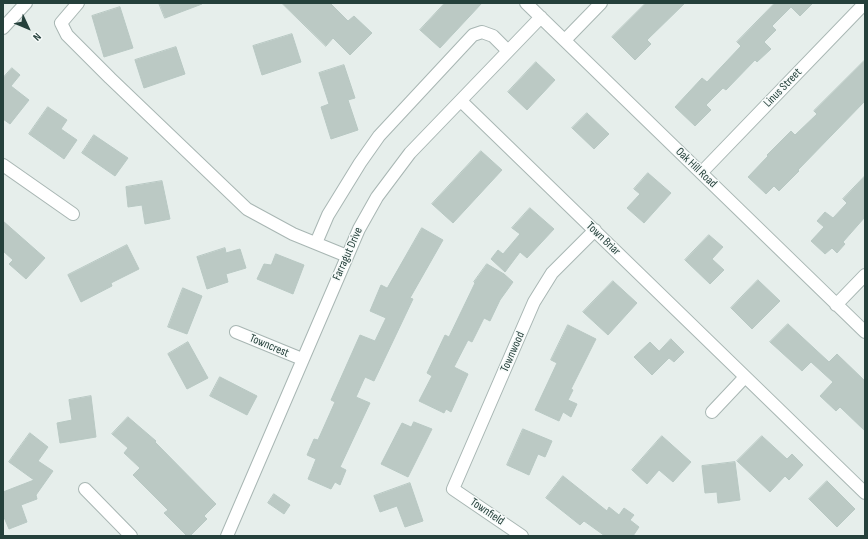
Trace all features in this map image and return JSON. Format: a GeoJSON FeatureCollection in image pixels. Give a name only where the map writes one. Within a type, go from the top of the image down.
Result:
{"type":"FeatureCollection","features":[{"type":"Feature","properties":{"kind":"street"},"geometry":{"type":"LineString","coordinates":[[3,28],[26,3]]}},
{"type":"Feature","properties":{"kind":"street"},"geometry":{"type":"LineString","coordinates":[[78,3],[61,23],[67,34],[247,209],[293,234],[347,256]]}},
{"type":"Feature","properties":{"kind":"street","name":"Oak Hill Road"},"geometry":{"type":"LineString","coordinates":[[526,3],[865,332]]}},
{"type":"Feature","properties":{"kind":"street"},"geometry":{"type":"LineString","coordinates":[[564,40],[601,3]]}},
{"type":"Feature","properties":{"kind":"street","name":"Linus Street"},"geometry":{"type":"LineString","coordinates":[[701,173],[865,3]]}},
{"type":"Feature","properties":{"kind":"street","name":"Farragut Drive"},"geometry":{"type":"LineString","coordinates":[[227,536],[358,229],[376,196],[410,153],[541,17]]}},
{"type":"Feature","properties":{"kind":"street"},"geometry":{"type":"LineString","coordinates":[[316,243],[328,215],[360,163],[379,136],[474,36],[482,32],[493,36],[508,51]]}},
{"type":"Feature","properties":{"kind":"street","name":"Town Briar"},"geometry":{"type":"LineString","coordinates":[[461,100],[865,493]]}},
{"type":"Feature","properties":{"kind":"street"},"geometry":{"type":"LineString","coordinates":[[3,165],[72,214]]}},
{"type":"Feature","properties":{"kind":"street","name":"Townwood"},"geometry":{"type":"LineString","coordinates":[[453,489],[534,302],[552,273],[595,230]]}},
{"type":"Feature","properties":{"kind":"street"},"geometry":{"type":"LineString","coordinates":[[836,304],[865,275]]}},
{"type":"Feature","properties":{"kind":"street","name":"Towncrest"},"geometry":{"type":"LineString","coordinates":[[236,332],[302,360]]}},
{"type":"Feature","properties":{"kind":"street"},"geometry":{"type":"LineString","coordinates":[[712,412],[746,377]]}},
{"type":"Feature","properties":{"kind":"street"},"geometry":{"type":"LineString","coordinates":[[85,489],[131,536]]}},
{"type":"Feature","properties":{"kind":"street","name":"Townfield"},"geometry":{"type":"LineString","coordinates":[[453,489],[522,536]]}},
{"type":"Feature","properties":{"kind":"building"},"geometry":{"type":"Polygon","coordinates":[[[159,3],[202,3],[202,4],[165,18],[159,3]]]}},
{"type":"Feature","properties":{"kind":"building"},"geometry":{"type":"Polygon","coordinates":[[[282,3],[330,3],[348,21],[354,16],[372,33],[350,55],[333,38],[326,46],[282,3]]]}},
{"type":"Feature","properties":{"kind":"building"},"geometry":{"type":"Polygon","coordinates":[[[445,3],[482,3],[440,48],[420,30],[445,3]]]}},
{"type":"Feature","properties":{"kind":"building"},"geometry":{"type":"Polygon","coordinates":[[[646,3],[685,3],[647,40],[651,44],[635,60],[612,37],[646,3]]]}},
{"type":"Feature","properties":{"kind":"building"},"geometry":{"type":"Polygon","coordinates":[[[775,3],[813,3],[800,16],[791,7],[772,26],[776,30],[764,42],[771,49],[757,62],[755,60],[726,90],[723,88],[706,105],[711,110],[695,126],[675,107],[702,78],[707,82],[741,46],[737,42],[775,3]]]}},
{"type":"Feature","properties":{"kind":"building"},"geometry":{"type":"Polygon","coordinates":[[[120,7],[133,48],[104,57],[92,16],[120,7]]]}},
{"type":"Feature","properties":{"kind":"building"},"geometry":{"type":"Polygon","coordinates":[[[292,34],[301,62],[262,75],[253,46],[292,34]]]}},
{"type":"Feature","properties":{"kind":"building"},"geometry":{"type":"Polygon","coordinates":[[[176,47],[185,74],[144,88],[135,60],[176,47]]]}},
{"type":"Feature","properties":{"kind":"building"},"geometry":{"type":"Polygon","coordinates":[[[865,60],[865,101],[779,191],[774,186],[766,194],[748,177],[791,131],[795,135],[817,114],[814,111],[865,60]]]}},
{"type":"Feature","properties":{"kind":"building"},"geometry":{"type":"Polygon","coordinates":[[[536,62],[555,80],[527,110],[508,92],[536,62]]]}},
{"type":"Feature","properties":{"kind":"building"},"geometry":{"type":"Polygon","coordinates":[[[344,65],[355,98],[348,100],[358,130],[331,139],[321,107],[329,104],[319,73],[344,65]]]}},
{"type":"Feature","properties":{"kind":"building"},"geometry":{"type":"Polygon","coordinates":[[[12,68],[20,75],[11,86],[29,100],[10,124],[3,119],[3,78],[12,68]]]}},
{"type":"Feature","properties":{"kind":"building"},"geometry":{"type":"Polygon","coordinates":[[[48,107],[67,120],[61,129],[77,140],[64,159],[29,134],[48,107]]]}},
{"type":"Feature","properties":{"kind":"building"},"geometry":{"type":"Polygon","coordinates":[[[587,113],[609,134],[594,149],[572,128],[587,113]]]}},
{"type":"Feature","properties":{"kind":"building"},"geometry":{"type":"Polygon","coordinates":[[[94,135],[128,158],[115,176],[82,153],[94,135]]]}},
{"type":"Feature","properties":{"kind":"building"},"geometry":{"type":"Polygon","coordinates":[[[481,151],[502,170],[453,223],[432,204],[481,151]]]}},
{"type":"Feature","properties":{"kind":"building"},"geometry":{"type":"Polygon","coordinates":[[[648,173],[671,193],[644,223],[627,208],[640,194],[634,189],[648,173]]]}},
{"type":"Feature","properties":{"kind":"building"},"geometry":{"type":"Polygon","coordinates":[[[865,176],[865,217],[843,242],[845,244],[837,253],[832,248],[825,254],[811,241],[824,227],[817,221],[825,212],[833,218],[847,203],[843,199],[865,176]]]}},
{"type":"Feature","properties":{"kind":"building"},"geometry":{"type":"Polygon","coordinates":[[[162,181],[170,219],[145,224],[142,205],[128,207],[126,187],[162,181]]]}},
{"type":"Feature","properties":{"kind":"building"},"geometry":{"type":"Polygon","coordinates":[[[530,208],[554,229],[527,258],[520,252],[505,272],[491,259],[498,250],[503,254],[520,234],[512,228],[530,208]]]}},
{"type":"Feature","properties":{"kind":"building"},"geometry":{"type":"Polygon","coordinates":[[[3,221],[45,258],[26,279],[9,264],[13,260],[3,251],[3,221]]]}},
{"type":"Feature","properties":{"kind":"building"},"geometry":{"type":"Polygon","coordinates":[[[422,228],[443,240],[410,298],[413,299],[374,381],[365,377],[356,397],[370,403],[340,467],[346,470],[340,485],[335,482],[331,489],[308,479],[316,459],[307,455],[314,439],[318,440],[335,402],[331,400],[360,335],[375,341],[386,318],[370,311],[381,285],[387,288],[422,228]]]}},
{"type":"Feature","properties":{"kind":"building"},"geometry":{"type":"Polygon","coordinates":[[[709,235],[723,247],[712,259],[724,270],[710,284],[685,260],[709,235]]]}},
{"type":"Feature","properties":{"kind":"building"},"geometry":{"type":"Polygon","coordinates":[[[127,245],[139,269],[111,283],[112,286],[81,302],[68,275],[127,245]]]}},
{"type":"Feature","properties":{"kind":"building"},"geometry":{"type":"Polygon","coordinates":[[[225,248],[226,253],[240,249],[246,268],[226,274],[228,282],[207,289],[197,257],[225,248]]]}},
{"type":"Feature","properties":{"kind":"building"},"geometry":{"type":"Polygon","coordinates":[[[276,254],[304,265],[293,294],[257,279],[264,264],[271,265],[276,254]]]}},
{"type":"Feature","properties":{"kind":"building"},"geometry":{"type":"Polygon","coordinates":[[[487,264],[504,274],[513,282],[500,300],[490,321],[484,318],[472,342],[468,340],[454,367],[468,374],[451,412],[446,409],[444,413],[419,401],[432,376],[427,373],[445,335],[449,337],[475,283],[474,282],[487,264]]]}},
{"type":"Feature","properties":{"kind":"building"},"geometry":{"type":"Polygon","coordinates":[[[758,280],[780,301],[752,329],[731,308],[758,280]]]}},
{"type":"Feature","properties":{"kind":"building"},"geometry":{"type":"Polygon","coordinates":[[[613,281],[637,303],[608,335],[583,312],[613,281]]]}},
{"type":"Feature","properties":{"kind":"building"},"geometry":{"type":"Polygon","coordinates":[[[183,288],[202,296],[187,334],[168,327],[183,288]]]}},
{"type":"Feature","properties":{"kind":"building"},"geometry":{"type":"Polygon","coordinates":[[[788,324],[829,362],[837,354],[865,381],[865,431],[840,407],[836,411],[820,396],[833,382],[811,362],[802,371],[770,342],[788,324]]]}},
{"type":"Feature","properties":{"kind":"building"},"geometry":{"type":"Polygon","coordinates":[[[568,325],[596,339],[571,389],[573,390],[568,400],[577,404],[571,417],[563,412],[559,421],[535,410],[557,363],[551,360],[568,325]]]}},
{"type":"Feature","properties":{"kind":"building"},"geometry":{"type":"Polygon","coordinates":[[[671,339],[684,352],[674,362],[669,358],[652,375],[634,357],[650,342],[659,351],[671,339]]]}},
{"type":"Feature","properties":{"kind":"building"},"geometry":{"type":"Polygon","coordinates":[[[188,342],[208,378],[187,389],[168,354],[188,342]]]}},
{"type":"Feature","properties":{"kind":"building"},"geometry":{"type":"Polygon","coordinates":[[[220,377],[257,396],[247,415],[210,396],[220,377]]]}},
{"type":"Feature","properties":{"kind":"building"},"geometry":{"type":"Polygon","coordinates":[[[91,396],[96,437],[60,443],[57,423],[72,420],[69,400],[91,396]]]}},
{"type":"Feature","properties":{"kind":"building"},"geometry":{"type":"Polygon","coordinates":[[[128,417],[156,441],[155,442],[216,504],[204,516],[207,519],[190,536],[187,536],[164,513],[168,510],[133,475],[140,468],[124,453],[128,448],[112,434],[128,417]]]}},
{"type":"Feature","properties":{"kind":"building"},"geometry":{"type":"Polygon","coordinates":[[[414,422],[432,429],[408,477],[381,464],[402,423],[411,427],[414,422]]]}},
{"type":"Feature","properties":{"kind":"building"},"geometry":{"type":"Polygon","coordinates":[[[523,429],[552,441],[545,457],[538,454],[529,475],[507,465],[523,429]]]}},
{"type":"Feature","properties":{"kind":"building"},"geometry":{"type":"Polygon","coordinates":[[[30,433],[48,447],[38,461],[53,471],[36,495],[37,499],[21,505],[27,522],[9,529],[3,515],[3,492],[34,480],[9,462],[30,433]]]}},
{"type":"Feature","properties":{"kind":"building"},"geometry":{"type":"Polygon","coordinates":[[[662,436],[691,462],[673,482],[659,470],[647,484],[632,470],[662,436]]]}},
{"type":"Feature","properties":{"kind":"building"},"geometry":{"type":"Polygon","coordinates":[[[762,436],[787,459],[792,454],[803,465],[789,480],[785,476],[770,492],[737,461],[762,436]]]}},
{"type":"Feature","properties":{"kind":"building"},"geometry":{"type":"Polygon","coordinates":[[[735,462],[740,500],[718,503],[717,492],[705,493],[702,466],[735,462]]]}},
{"type":"Feature","properties":{"kind":"building"},"geometry":{"type":"Polygon","coordinates":[[[563,476],[607,511],[609,507],[619,515],[624,508],[634,515],[630,520],[639,527],[633,536],[605,536],[584,521],[580,525],[546,498],[563,476]]]}},
{"type":"Feature","properties":{"kind":"building"},"geometry":{"type":"Polygon","coordinates":[[[827,481],[855,509],[837,527],[809,499],[827,481]]]}},
{"type":"Feature","properties":{"kind":"building"},"geometry":{"type":"Polygon","coordinates":[[[410,483],[423,521],[405,527],[397,506],[380,512],[374,496],[410,483]]]}},
{"type":"Feature","properties":{"kind":"building"},"geometry":{"type":"Polygon","coordinates":[[[274,494],[290,505],[284,514],[268,503],[274,494]]]}}]}
